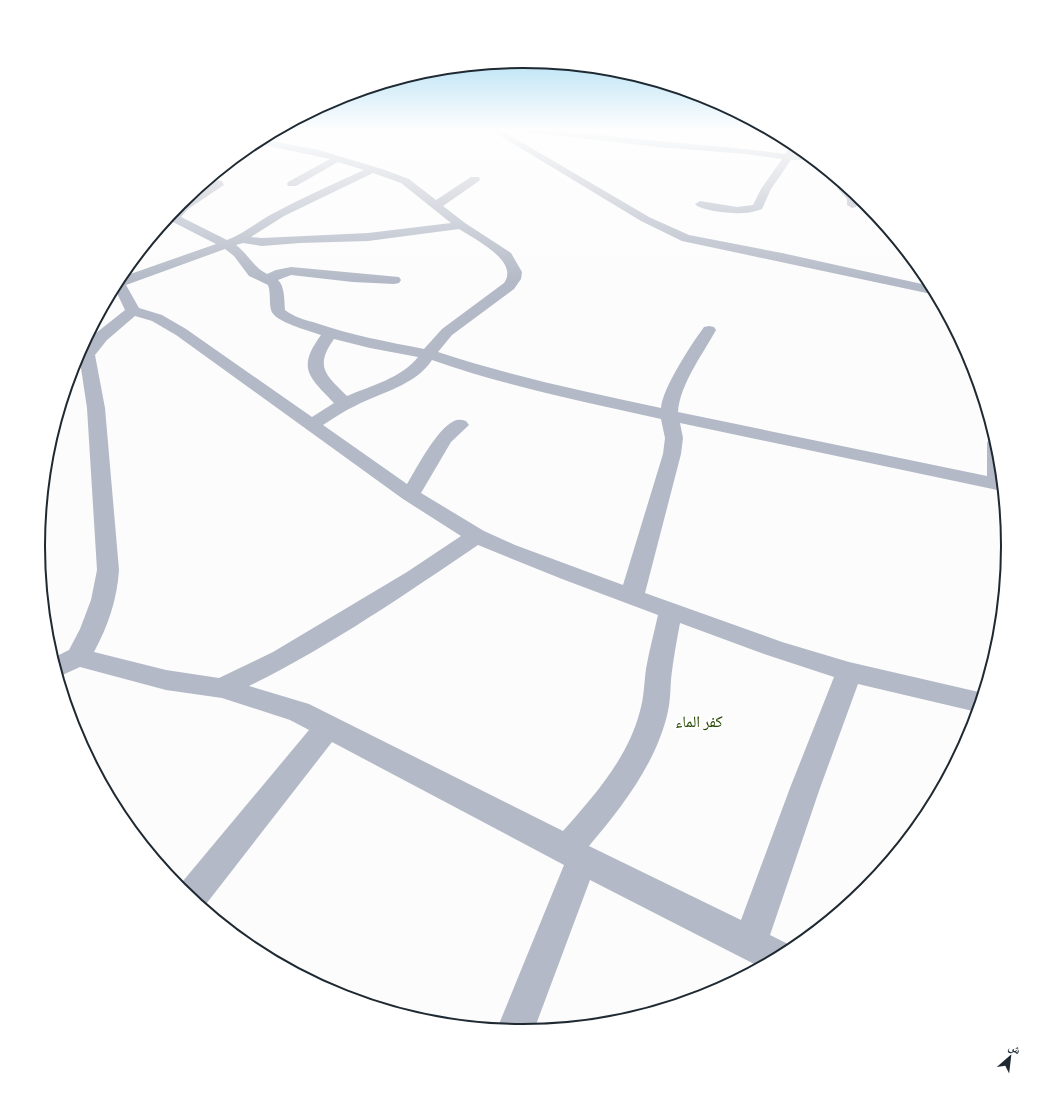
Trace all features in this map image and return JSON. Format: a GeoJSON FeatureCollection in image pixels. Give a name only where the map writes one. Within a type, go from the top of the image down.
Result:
{"type":"FeatureCollection","features":[{"type":"Feature","properties":{"kind":"street"},"geometry":{"type":"LineString","coordinates":[[292,184],[300,180]]}},
{"type":"Feature","properties":{"kind":"street"},"geometry":{"type":"LineString","coordinates":[[242,239],[248,232],[270,220],[351,180]]}},
{"type":"Feature","properties":{"kind":"street"},"geometry":{"type":"LineString","coordinates":[[310,425],[345,404],[407,374],[418,367],[447,332],[509,286],[514,279],[515,272],[507,256],[461,225],[402,180]]}},
{"type":"Feature","properties":{"kind":"street"},"geometry":{"type":"LineString","coordinates":[[437,206],[474,180]]}},
{"type":"Feature","properties":{"kind":"street"},"geometry":{"type":"LineString","coordinates":[[579,180],[645,219],[686,238],[782,257],[925,289]]}},
{"type":"Feature","properties":{"kind":"street"},"geometry":{"type":"LineString","coordinates":[[700,204],[744,210],[758,207],[766,189],[773,180]]}},
{"type":"Feature","properties":{"kind":"street"},"geometry":{"type":"LineString","coordinates":[[195,200],[219,184],[214,182]]}},
{"type":"Feature","properties":{"kind":"street"},"geometry":{"type":"LineString","coordinates":[[852,200],[852,205]]}},
{"type":"Feature","properties":{"kind":"street"},"geometry":{"type":"LineString","coordinates":[[176,219],[227,244],[238,253],[254,273],[268,279],[276,286],[277,307],[278,311],[283,315],[330,333],[370,343],[428,354],[459,365],[513,379],[668,415],[997,484]]}},
{"type":"Feature","properties":{"kind":"street"},"geometry":{"type":"LineString","coordinates":[[123,285],[242,239],[262,242],[300,238],[368,237],[461,225]]}},
{"type":"Feature","properties":{"kind":"street"},"geometry":{"type":"LineString","coordinates":[[268,279],[281,273],[291,271],[353,278],[394,280]]}},
{"type":"Feature","properties":{"kind":"street"},"geometry":{"type":"LineString","coordinates":[[120,290],[133,311],[157,318],[182,332],[310,425],[410,495],[476,536],[506,550],[773,648],[849,672],[976,701]]}},
{"type":"Feature","properties":{"kind":"street"},"geometry":{"type":"LineString","coordinates":[[86,353],[107,332],[133,311]]}},
{"type":"Feature","properties":{"kind":"street"},"geometry":{"type":"LineString","coordinates":[[632,596],[672,454],[674,438],[668,415],[670,401],[675,388],[709,330]]}},
{"type":"Feature","properties":{"kind":"street"},"geometry":{"type":"LineString","coordinates":[[330,333],[317,353],[314,360],[315,366],[323,380],[345,404]]}},
{"type":"Feature","properties":{"kind":"street"},"geometry":{"type":"LineString","coordinates":[[60,666],[78,657],[91,634],[103,603],[108,580],[110,557],[106,538],[96,408],[83,360]]}},
{"type":"Feature","properties":{"kind":"street"},"geometry":{"type":"LineString","coordinates":[[410,495],[444,439],[460,425]]}},
{"type":"Feature","properties":{"kind":"street"},"geometry":{"type":"LineString","coordinates":[[222,688],[288,656],[415,577],[476,536]]}},
{"type":"Feature","properties":{"kind":"street"},"geometry":{"type":"LineString","coordinates":[[517,1024],[575,854],[628,772],[654,713],[659,669],[671,610]]}},
{"type":"Feature","properties":{"kind":"street"},"geometry":{"type":"LineString","coordinates":[[78,657],[193,686],[222,688],[299,712],[772,954]]}},
{"type":"Feature","properties":{"kind":"street"},"geometry":{"type":"LineString","coordinates":[[750,943],[805,788],[849,672]]}},
{"type":"Feature","properties":{"kind":"street"},"geometry":{"type":"LineString","coordinates":[[194,893],[328,726]]}},
{"type":"Feature","properties":{"kind":"district","name":"كفر الماء"},"geometry":{"type":"Point","coordinates":[699,721]}}]}
